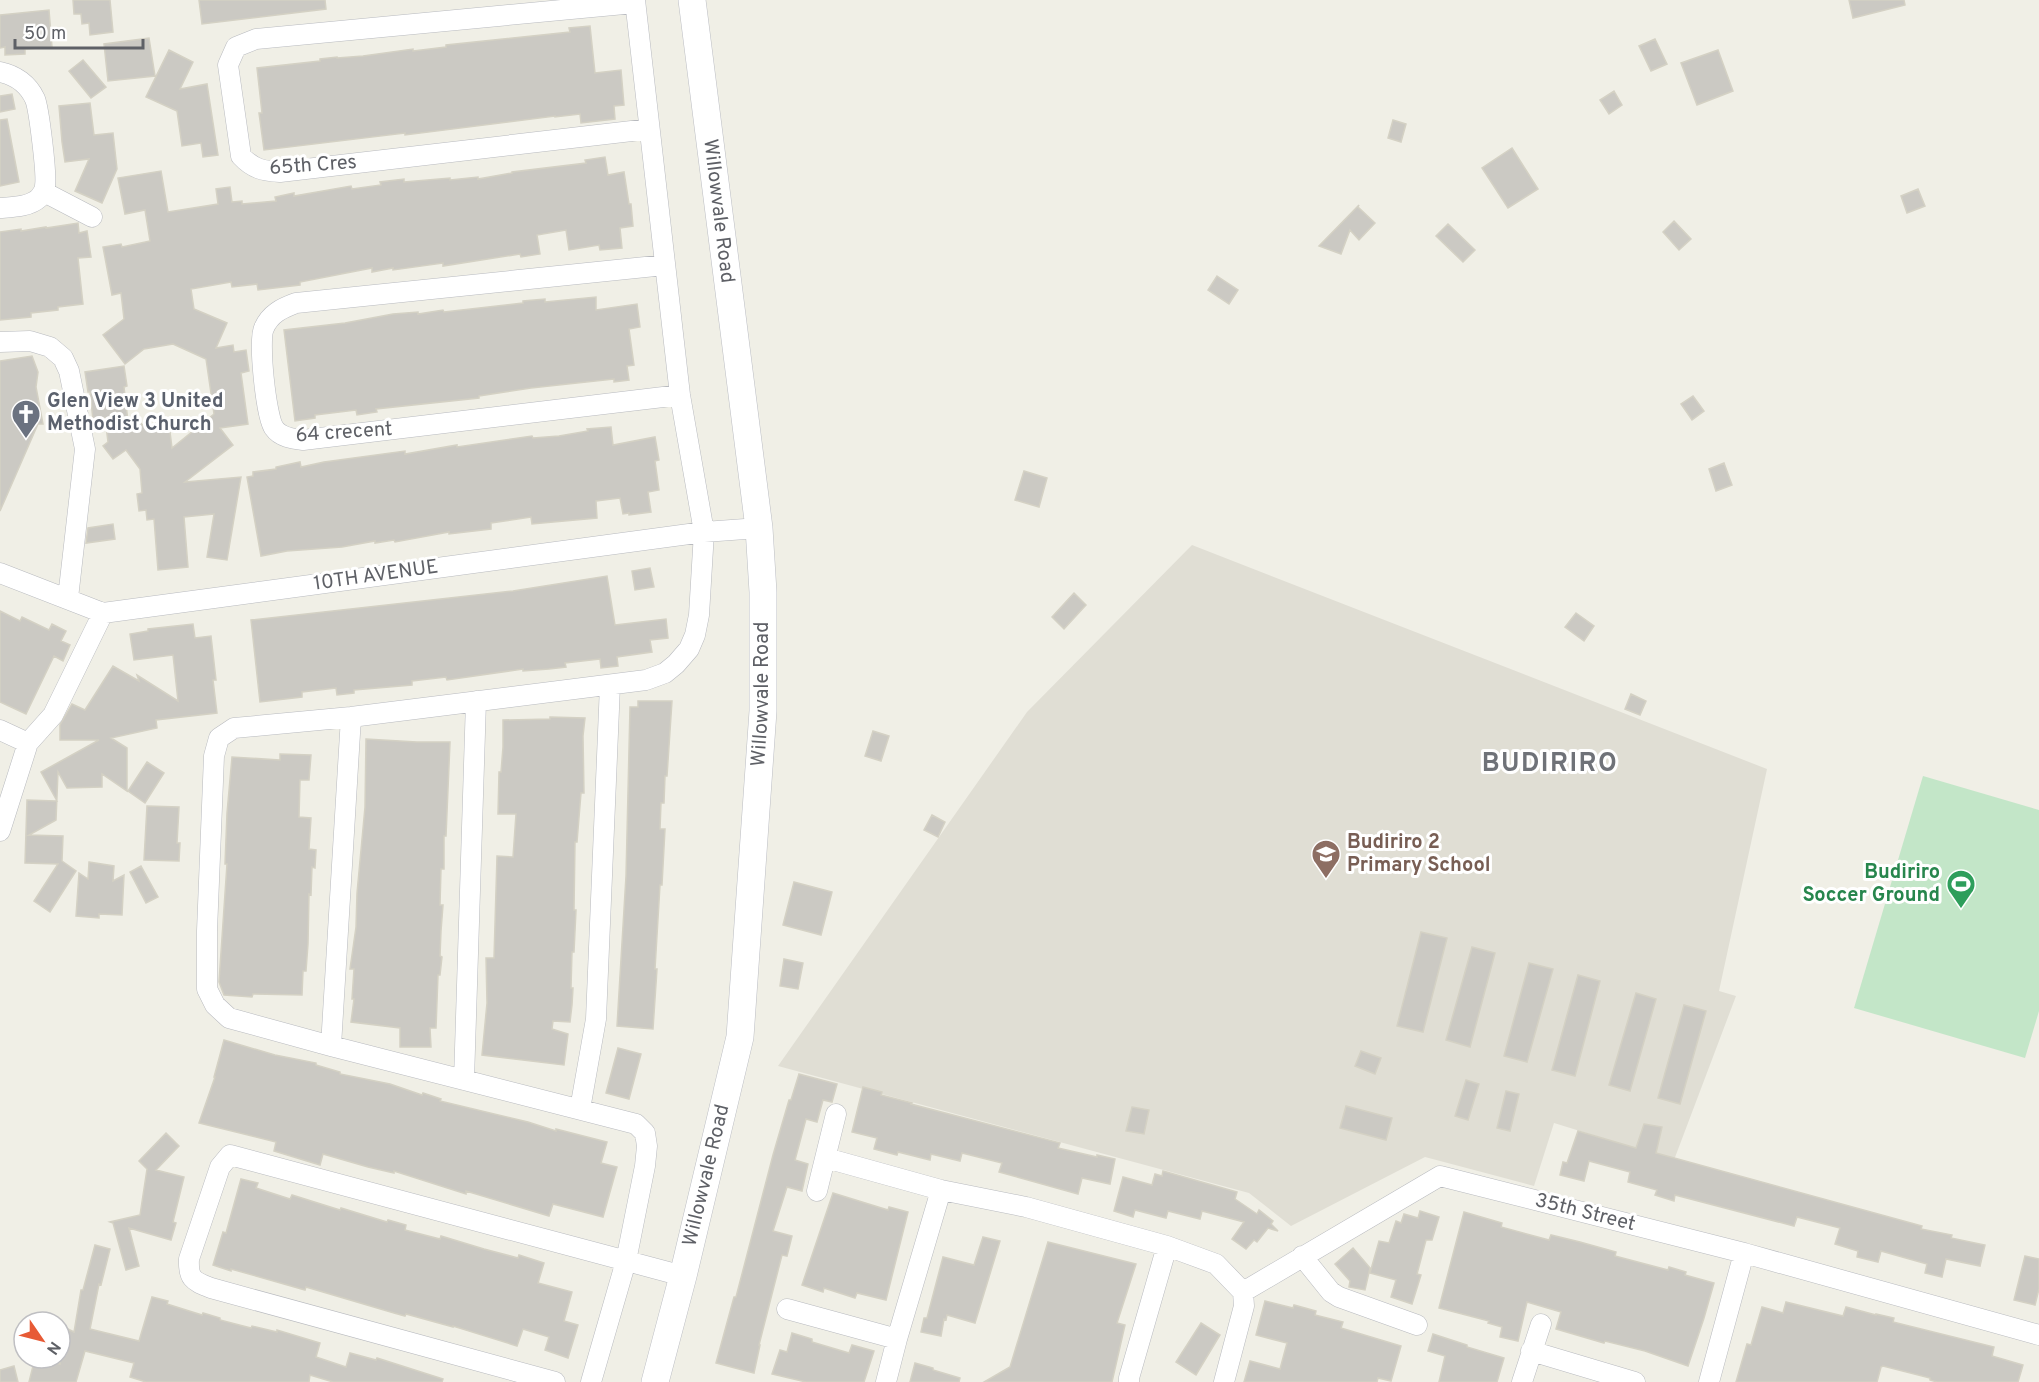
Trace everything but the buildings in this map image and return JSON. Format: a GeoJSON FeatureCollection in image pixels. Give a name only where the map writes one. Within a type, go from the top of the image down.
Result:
{"type":"FeatureCollection","features":[{"type":"Feature","properties":{"kind":"street","name":"Willowvale Road"},"geometry":{"type":"LineString","coordinates":[[655,1382],[684,1276],[740,1037],[763,711],[763,592],[759,528],[692,0]]}},
{"type":"Feature","properties":{"kind":"street","name":"65th Cres"},"geometry":{"type":"LineString","coordinates":[[635,1],[256,39],[236,47],[228,65],[241,156],[249,165],[262,171],[280,172],[650,129]]}},
{"type":"Feature","properties":{"kind":"street"},"geometry":{"type":"LineString","coordinates":[[591,1382],[626,1261],[645,1166],[647,1146],[645,1133],[636,1124],[331,1046],[229,1017],[215,1005],[207,989],[207,931],[214,756],[219,738],[234,728],[351,717],[646,680],[665,673],[689,649],[695,635],[699,615],[704,532],[680,395],[635,1]]}},
{"type":"Feature","properties":{"kind":"street"},"geometry":{"type":"LineString","coordinates":[[0,72],[15,76],[27,85],[36,100],[46,174],[44,192],[31,204],[0,208]]}},
{"type":"Feature","properties":{"kind":"street"},"geometry":{"type":"LineString","coordinates":[[44,192],[92,217]]}},
{"type":"Feature","properties":{"kind":"street","name":"64 crecent"},"geometry":{"type":"LineString","coordinates":[[665,265],[296,303],[282,308],[270,317],[262,330],[261,344],[268,417],[274,430],[288,438],[303,440],[680,395]]}},
{"type":"Feature","properties":{"kind":"street"},"geometry":{"type":"LineString","coordinates":[[0,342],[30,341],[50,347],[63,358],[69,371],[85,449],[68,598]]}},
{"type":"Feature","properties":{"kind":"street","name":"10TH AVENUE"},"geometry":{"type":"LineString","coordinates":[[103,613],[704,532],[759,528]]}},
{"type":"Feature","properties":{"kind":"street"},"geometry":{"type":"LineString","coordinates":[[0,573],[103,613],[53,715],[28,743],[0,831]]}},
{"type":"Feature","properties":{"kind":"street"},"geometry":{"type":"LineString","coordinates":[[580,1109],[596,1020],[610,685]]}},
{"type":"Feature","properties":{"kind":"street"},"geometry":{"type":"LineString","coordinates":[[464,1080],[476,701]]}},
{"type":"Feature","properties":{"kind":"street"},"geometry":{"type":"LineString","coordinates":[[331,1046],[351,717]]}},
{"type":"Feature","properties":{"kind":"street"},"geometry":{"type":"LineString","coordinates":[[0,730],[28,743]]}},
{"type":"Feature","properties":{"kind":"street"},"geometry":{"type":"LineString","coordinates":[[817,1191],[836,1114]]}},
{"type":"Feature","properties":{"kind":"street"},"geometry":{"type":"LineString","coordinates":[[555,1382],[211,1288],[193,1279],[189,1276],[189,1259],[219,1167],[230,1155],[684,1276]]}},
{"type":"Feature","properties":{"kind":"street"},"geometry":{"type":"LineString","coordinates":[[825,1158],[941,1190],[1026,1207],[1167,1246],[1216,1264],[1244,1292],[1242,1314],[1224,1382]]}},
{"type":"Feature","properties":{"kind":"street","name":"35th Street"},"geometry":{"type":"LineString","coordinates":[[1244,1292],[1440,1176],[1744,1253],[2039,1335]]}},
{"type":"Feature","properties":{"kind":"street"},"geometry":{"type":"LineString","coordinates":[[886,1382],[941,1190]]}},
{"type":"Feature","properties":{"kind":"street"},"geometry":{"type":"LineString","coordinates":[[1129,1382],[1167,1246]]}},
{"type":"Feature","properties":{"kind":"street"},"geometry":{"type":"LineString","coordinates":[[1709,1382],[1744,1253]]}},
{"type":"Feature","properties":{"kind":"street"},"geometry":{"type":"LineString","coordinates":[[1302,1256],[1331,1292],[1339,1297],[1417,1325]]}},
{"type":"Feature","properties":{"kind":"street"},"geometry":{"type":"LineString","coordinates":[[787,1309],[897,1339]]}},
{"type":"Feature","properties":{"kind":"street"},"geometry":{"type":"LineString","coordinates":[[1522,1382],[1540,1324]]}},
{"type":"Feature","properties":{"kind":"street"},"geometry":{"type":"LineString","coordinates":[[1531,1351],[1635,1382]]}},
{"type":"Feature","properties":{"kind":"shaded area","name":"Budiriro 2 Primary School"},"geometry":{"type":"Polygon","coordinates":[[[1192,545],[1767,769],[1719,991],[1736,996],[1674,1160],[1554,1123],[1534,1186],[1425,1157],[1291,1226],[1249,1193],[778,1066],[1027,712],[1192,545]]]}},
{"type":"Feature","properties":{"kind":"green space","name":"Budiriro Soccer Ground"},"geometry":{"type":"Polygon","coordinates":[[[1923,776],[2039,810],[2039,1011],[2025,1058],[1854,1008],[1923,776]]]}},
{"type":"Feature","properties":{"kind":"place","name":"Glen View 3 United Methodist Church"},"geometry":{"type":"Point","coordinates":[26,440]}},
{"type":"Feature","properties":{"kind":"place","name":"Budiriro 2 Primary School"},"geometry":{"type":"Point","coordinates":[1326,880]}},
{"type":"Feature","properties":{"kind":"place","name":"Budiriro Soccer Ground"},"geometry":{"type":"Point","coordinates":[1961,910]}},
{"type":"Feature","properties":{"kind":"district","name":"BUDIRIRO"},"geometry":{"type":"Point","coordinates":[1550,764]}}]}
